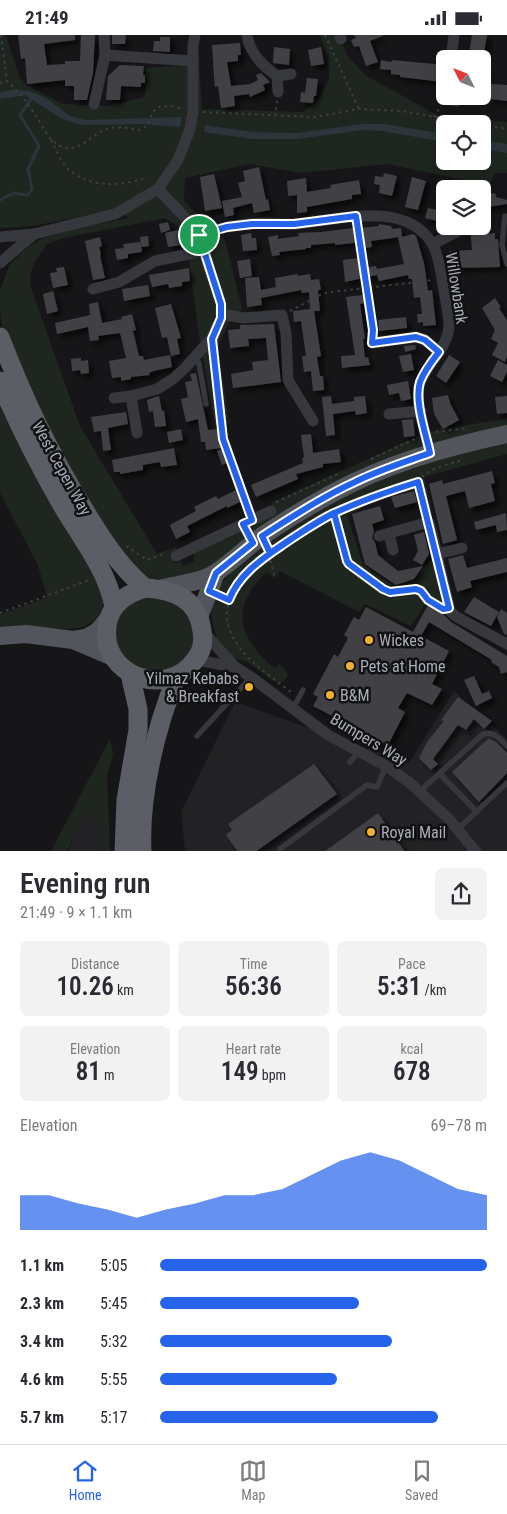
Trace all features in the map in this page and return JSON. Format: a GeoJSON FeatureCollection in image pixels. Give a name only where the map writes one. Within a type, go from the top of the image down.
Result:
{"type":"FeatureCollection","features":[{"type":"Feature","properties":{"kind":"highway","name":"West Cepen Way"},"geometry":{"type":"LineString","coordinates":[[0,337],[32,414],[74,493],[112,554],[129,573],[152,588]]}},
{"type":"Feature","properties":{"kind":"highway","name":"West Cepen Way"},"geometry":{"type":"LineString","coordinates":[[0,381],[17,421],[46,476],[104,574],[112,595],[111,613]]}},
{"type":"Feature","properties":{"kind":"highway"},"geometry":{"type":"LineString","coordinates":[[152,588],[175,593],[193,606],[201,624],[203,639],[201,650],[196,660],[187,669],[176,676],[162,681],[150,680],[130,674],[113,657],[108,648],[106,639],[111,613],[128,595],[152,588]]}},
{"type":"Feature","properties":{"kind":"highway"},"geometry":{"type":"LineString","coordinates":[[124,851],[126,800],[138,730],[138,709],[130,674]]}},
{"type":"Feature","properties":{"kind":"highway"},"geometry":{"type":"LineString","coordinates":[[142,851],[142,813],[149,770],[166,701],[176,676]]}},
{"type":"Feature","properties":{"kind":"main road"},"geometry":{"type":"LineString","coordinates":[[152,588],[185,584],[216,573],[258,540],[306,509],[355,481],[430,453],[507,433]]}},
{"type":"Feature","properties":{"kind":"main road"},"geometry":{"type":"LineString","coordinates":[[201,624],[209,591],[216,573]]}},
{"type":"Feature","properties":{"kind":"main road"},"geometry":{"type":"LineString","coordinates":[[73,640],[86,638],[97,632],[111,613]]}},
{"type":"Feature","properties":{"kind":"main road"},"geometry":{"type":"LineString","coordinates":[[0,636],[26,634],[73,640],[113,657]]}},
{"type":"Feature","properties":{"kind":"street"},"geometry":{"type":"LineString","coordinates":[[94,104],[105,55],[104,35]]}},
{"type":"Feature","properties":{"kind":"street"},"geometry":{"type":"LineString","coordinates":[[0,237],[34,234],[115,214],[158,189],[172,170],[182,151],[190,129],[193,111],[195,35]]}},
{"type":"Feature","properties":{"kind":"street"},"geometry":{"type":"LineString","coordinates":[[247,35],[252,51],[268,69],[277,76],[292,74]]}},
{"type":"Feature","properties":{"kind":"street"},"geometry":{"type":"LineString","coordinates":[[453,50],[454,35]]}},
{"type":"Feature","properties":{"kind":"street"},"geometry":{"type":"LineString","coordinates":[[105,55],[193,61]]}},
{"type":"Feature","properties":{"kind":"street"},"geometry":{"type":"LineString","coordinates":[[277,76],[278,92]]}},
{"type":"Feature","properties":{"kind":"street"},"geometry":{"type":"LineString","coordinates":[[114,398],[131,396],[157,389],[165,384],[196,357],[212,339],[221,314],[218,294],[199,235],[189,220],[158,189]]}},
{"type":"Feature","properties":{"kind":"street","name":"Willowbank"},"geometry":{"type":"LineString","coordinates":[[199,235],[227,227],[280,220],[363,214],[399,219],[417,227],[433,244],[436,252],[449,325],[448,334],[420,383],[419,389],[420,411],[430,453]]}},
{"type":"Feature","properties":{"kind":"street"},"geometry":{"type":"LineString","coordinates":[[0,263],[34,234]]}},
{"type":"Feature","properties":{"kind":"street"},"geometry":{"type":"LineString","coordinates":[[433,244],[451,235]]}},
{"type":"Feature","properties":{"kind":"street"},"geometry":{"type":"LineString","coordinates":[[93,289],[108,292],[128,277],[155,261],[204,251]]}},
{"type":"Feature","properties":{"kind":"street"},"geometry":{"type":"LineString","coordinates":[[221,314],[244,318],[282,315],[286,333],[288,380],[313,421]]}},
{"type":"Feature","properties":{"kind":"street"},"geometry":{"type":"LineString","coordinates":[[372,342],[416,337],[425,340],[439,352]]}},
{"type":"Feature","properties":{"kind":"street"},"geometry":{"type":"LineString","coordinates":[[131,396],[137,433]]}},
{"type":"Feature","properties":{"kind":"street"},"geometry":{"type":"LineString","coordinates":[[389,414],[420,411]]}},
{"type":"Feature","properties":{"kind":"street"},"geometry":{"type":"LineString","coordinates":[[184,557],[271,511]]}},
{"type":"Feature","properties":{"kind":"street"},"geometry":{"type":"LineString","coordinates":[[247,522],[258,540]]}},
{"type":"Feature","properties":{"kind":"street"},"geometry":{"type":"LineString","coordinates":[[393,550],[384,535],[429,522],[449,608],[455,616],[507,644]]}},
{"type":"Feature","properties":{"kind":"street"},"geometry":{"type":"LineString","coordinates":[[437,554],[462,548]]}},
{"type":"Feature","properties":{"kind":"street","name":"Bumpers Way"},"geometry":{"type":"LineString","coordinates":[[201,624],[235,667],[295,703],[328,735],[386,766],[420,791],[458,829],[476,851]]}},
{"type":"Feature","properties":{"kind":"street","name":"Bumpers Way"},"geometry":{"type":"LineString","coordinates":[[196,660],[235,667]]}},
{"type":"Feature","properties":{"kind":"lane"},"geometry":{"type":"LineString","coordinates":[[505,217],[502,245],[507,264]]}},
{"type":"Feature","properties":{"kind":"lane"},"geometry":{"type":"LineString","coordinates":[[212,339],[223,439],[247,522]]}},
{"type":"Feature","properties":{"kind":"lane"},"geometry":{"type":"LineString","coordinates":[[196,357],[206,404]]}},
{"type":"Feature","properties":{"kind":"lane"},"geometry":{"type":"LineString","coordinates":[[197,736],[251,677]]}},
{"type":"Feature","properties":{"kind":"lane"},"geometry":{"type":"LineString","coordinates":[[295,703],[303,690]]}},
{"type":"Feature","properties":{"kind":"lane"},"geometry":{"type":"LineString","coordinates":[[420,791],[483,734],[492,733],[507,746]]}},
{"type":"Feature","properties":{"kind":"lane"},"geometry":{"type":"LineString","coordinates":[[350,762],[359,751]]}},
{"type":"Feature","properties":{"kind":"lane"},"geometry":{"type":"LineString","coordinates":[[280,849],[367,785],[377,787],[386,766]]}},
{"type":"Feature","properties":{"kind":"lane"},"geometry":{"type":"LineString","coordinates":[[440,773],[477,812]]}},
{"type":"Feature","properties":{"kind":"lane"},"geometry":{"type":"LineString","coordinates":[[458,829],[507,783]]}},
{"type":"Feature","properties":{"kind":"path"},"geometry":{"type":"LineString","coordinates":[[1,35],[7,81],[15,87],[32,109],[62,160],[72,173],[91,181],[112,184],[130,183],[142,179],[158,189]]}},
{"type":"Feature","properties":{"kind":"path"},"geometry":{"type":"LineString","coordinates":[[325,35],[359,109]]}},
{"type":"Feature","properties":{"kind":"path"},"geometry":{"type":"LineString","coordinates":[[0,83],[7,81]]}},
{"type":"Feature","properties":{"kind":"path"},"geometry":{"type":"LineString","coordinates":[[275,116],[278,92]]}},
{"type":"Feature","properties":{"kind":"path"},"geometry":{"type":"LineString","coordinates":[[50,138],[61,147],[72,148],[112,127],[142,131],[148,126],[152,113],[157,107],[164,106],[193,111],[275,116],[316,117],[359,109],[402,111],[436,117]]}},
{"type":"Feature","properties":{"kind":"path"},"geometry":{"type":"LineString","coordinates":[[491,126],[507,129]]}},
{"type":"Feature","properties":{"kind":"path"},"geometry":{"type":"LineString","coordinates":[[363,214],[367,288],[373,330],[372,342]]}},
{"type":"Feature","properties":{"kind":"path"},"geometry":{"type":"LineString","coordinates":[[282,315],[324,293],[442,278]]}},
{"type":"Feature","properties":{"kind":"path"},"geometry":{"type":"LineString","coordinates":[[295,703],[250,660],[237,645],[231,634],[226,617],[229,600],[236,586],[246,574],[270,553],[302,531],[334,513],[418,482],[421,477],[433,470],[462,460]]}},
{"type":"Feature","properties":{"kind":"path"},"geometry":{"type":"LineString","coordinates":[[418,482],[429,522]]}},
{"type":"Feature","properties":{"kind":"path"},"geometry":{"type":"LineString","coordinates":[[334,513],[349,564],[387,591],[415,588],[421,591],[428,600],[443,609],[449,608]]}},
{"type":"Feature","properties":{"kind":"path"},"geometry":{"type":"LineString","coordinates":[[258,540],[270,553],[275,578]]}},
{"type":"Feature","properties":{"kind":"path"},"geometry":{"type":"LineString","coordinates":[[209,591],[229,600]]}},
{"type":"Feature","properties":{"kind":"shaded area"},"geometry":{"type":"Polygon","coordinates":[[[0,35],[6,35],[19,76],[26,85],[63,104],[109,106],[145,97],[146,68],[199,64],[202,109],[302,112],[318,101],[329,79],[328,56],[320,35],[338,35],[348,56],[365,75],[437,115],[436,170],[491,170],[491,120],[507,122],[507,173],[495,173],[491,181],[465,180],[387,164],[301,173],[250,164],[185,178],[184,200],[206,226],[221,235],[225,240],[242,309],[228,325],[218,346],[229,424],[215,426],[200,342],[185,231],[165,218],[63,238],[47,244],[34,263],[30,275],[30,285],[80,426],[157,554],[175,547],[177,550],[169,554],[174,563],[181,561],[183,566],[194,561],[194,552],[275,512],[271,503],[418,436],[440,429],[507,419],[507,454],[424,477],[432,510],[422,514],[414,489],[386,496],[347,515],[363,565],[395,586],[414,580],[433,556],[442,600],[438,607],[427,601],[411,626],[365,604],[359,612],[280,571],[275,578],[267,572],[255,585],[247,598],[243,610],[243,622],[246,634],[262,657],[275,669],[280,664],[288,676],[283,682],[278,684],[246,661],[232,658],[217,641],[211,614],[216,590],[238,564],[217,564],[171,582],[149,579],[109,542],[32,398],[2,326],[0,290],[10,264],[28,247],[41,239],[72,229],[129,218],[115,210],[33,226],[0,227],[0,35]]]}},
{"type":"Feature","properties":{"kind":"shaded area"},"geometry":{"type":"Polygon","coordinates":[[[14,90],[30,91],[47,99],[70,116],[87,120],[182,117],[180,127],[142,124],[81,125],[62,119],[25,95],[0,99],[0,92],[14,90]]]}},
{"type":"Feature","properties":{"kind":"shaded area"},"geometry":{"type":"Polygon","coordinates":[[[363,124],[384,124],[436,133],[436,140],[382,131],[363,130],[297,139],[251,139],[204,132],[205,125],[252,132],[297,133],[363,124]]]}},
{"type":"Feature","properties":{"kind":"shaded area"},"geometry":{"type":"Polygon","coordinates":[[[491,141],[507,144],[507,153],[491,150],[491,141]]]}},
{"type":"Feature","properties":{"kind":"shaded area"},"geometry":{"type":"Polygon","coordinates":[[[0,398],[92,562],[104,602],[100,614],[92,622],[80,628],[0,632],[0,615],[47,597],[38,565],[0,493],[0,398]]]}},
{"type":"Feature","properties":{"kind":"shaded area"},"geometry":{"type":"Polygon","coordinates":[[[145,596],[175,603],[185,610],[196,635],[192,652],[181,666],[166,672],[153,672],[129,662],[115,646],[119,614],[127,606],[145,596]]]}},
{"type":"Feature","properties":{"kind":"shaded area"},"geometry":{"type":"Polygon","coordinates":[[[454,691],[507,739],[507,851],[185,851],[181,812],[235,702],[409,763],[454,691]]]}},
{"type":"Feature","properties":{"kind":"shaded area"},"geometry":{"type":"Polygon","coordinates":[[[110,739],[113,754],[107,775],[110,851],[103,851],[100,827],[86,812],[67,851],[51,851],[110,739]]]}},
{"type":"Feature","properties":{"kind":"shaded area"},"geometry":{"type":"Polygon","coordinates":[[[85,811],[100,827],[103,851],[68,851],[85,811]]]}},
{"type":"Feature","properties":{"kind":"building"},"geometry":{"type":"Polygon","coordinates":[[[18,35],[75,35],[75,40],[44,44],[47,65],[65,64],[65,61],[80,61],[81,35],[95,35],[93,73],[87,100],[74,100],[74,86],[65,86],[65,80],[27,84],[25,58],[21,59],[18,35]]]}},
{"type":"Feature","properties":{"kind":"building"},"geometry":{"type":"Polygon","coordinates":[[[112,35],[126,35],[125,44],[112,44],[112,35]]]}},
{"type":"Feature","properties":{"kind":"building"},"geometry":{"type":"Polygon","coordinates":[[[354,35],[385,35],[370,41],[378,62],[366,66],[359,46],[354,47],[351,40],[356,38],[354,35]]]}},
{"type":"Feature","properties":{"kind":"building"},"geometry":{"type":"Polygon","coordinates":[[[472,35],[487,35],[484,50],[470,50],[472,35]]]}},
{"type":"Feature","properties":{"kind":"building"},"geometry":{"type":"Polygon","coordinates":[[[160,37],[170,37],[170,52],[153,51],[154,41],[160,41],[160,37]]]}},
{"type":"Feature","properties":{"kind":"building"},"geometry":{"type":"Polygon","coordinates":[[[240,43],[241,55],[238,55],[238,61],[227,62],[231,86],[250,84],[258,80],[256,75],[261,73],[270,82],[263,85],[265,90],[250,97],[249,94],[234,96],[235,106],[221,108],[218,86],[215,87],[212,45],[240,43]]]}},
{"type":"Feature","properties":{"kind":"building"},"geometry":{"type":"Polygon","coordinates":[[[274,47],[290,49],[289,65],[273,63],[274,47]]]}},
{"type":"Feature","properties":{"kind":"building"},"geometry":{"type":"Polygon","coordinates":[[[321,47],[324,64],[311,66],[308,50],[321,47]]]}},
{"type":"Feature","properties":{"kind":"building"},"geometry":{"type":"Polygon","coordinates":[[[381,60],[436,64],[436,81],[400,77],[400,75],[391,74],[391,70],[380,69],[381,60]]]}},
{"type":"Feature","properties":{"kind":"building"},"geometry":{"type":"Polygon","coordinates":[[[120,65],[144,66],[143,75],[145,75],[145,83],[141,83],[141,87],[121,86],[120,100],[106,100],[108,76],[120,65]]]}},
{"type":"Feature","properties":{"kind":"building"},"geometry":{"type":"Polygon","coordinates":[[[307,78],[318,79],[316,96],[314,96],[313,103],[300,102],[301,92],[305,93],[307,78]]]}},
{"type":"Feature","properties":{"kind":"building"},"geometry":{"type":"Polygon","coordinates":[[[491,84],[507,85],[507,101],[491,99],[491,84]]]}},
{"type":"Feature","properties":{"kind":"building"},"geometry":{"type":"Polygon","coordinates":[[[259,167],[270,210],[254,213],[252,203],[233,208],[234,215],[225,217],[222,201],[242,197],[238,183],[245,181],[243,171],[259,167]]]}},
{"type":"Feature","properties":{"kind":"building"},"geometry":{"type":"Polygon","coordinates":[[[384,173],[397,176],[392,196],[379,193],[380,185],[374,184],[375,176],[383,177],[384,173]]]}},
{"type":"Feature","properties":{"kind":"building"},"geometry":{"type":"Polygon","coordinates":[[[214,174],[222,208],[205,211],[200,177],[214,174]]]}},
{"type":"Feature","properties":{"kind":"building"},"geometry":{"type":"Polygon","coordinates":[[[412,177],[426,181],[418,210],[405,207],[412,177]]]}},
{"type":"Feature","properties":{"kind":"building"},"geometry":{"type":"Polygon","coordinates":[[[306,178],[307,192],[331,188],[330,185],[359,180],[361,194],[352,195],[352,199],[307,207],[307,212],[297,213],[297,195],[288,196],[287,181],[306,178]]]}},
{"type":"Feature","properties":{"kind":"building"},"geometry":{"type":"Polygon","coordinates":[[[495,193],[496,197],[507,200],[507,204],[491,207],[491,194],[495,193]]]}},
{"type":"Feature","properties":{"kind":"building"},"geometry":{"type":"Polygon","coordinates":[[[428,208],[436,210],[436,221],[425,218],[428,208]]]}},
{"type":"Feature","properties":{"kind":"building"},"geometry":{"type":"Polygon","coordinates":[[[168,222],[170,230],[161,233],[159,224],[168,222]]]}},
{"type":"Feature","properties":{"kind":"building"},"geometry":{"type":"Polygon","coordinates":[[[379,224],[391,226],[392,229],[401,228],[402,237],[413,234],[416,236],[424,263],[428,291],[432,290],[436,325],[423,326],[423,322],[418,323],[417,314],[422,314],[420,297],[414,298],[412,279],[409,279],[408,275],[379,281],[377,275],[345,282],[343,260],[358,258],[359,269],[376,266],[377,269],[404,264],[398,238],[400,237],[371,241],[372,247],[364,248],[363,242],[311,245],[311,248],[279,252],[280,255],[272,256],[268,237],[278,235],[278,239],[299,236],[298,233],[353,229],[379,226],[379,224]]]}},
{"type":"Feature","properties":{"kind":"building"},"geometry":{"type":"Polygon","coordinates":[[[178,230],[180,245],[168,247],[165,233],[178,230]]]}},
{"type":"Feature","properties":{"kind":"building"},"geometry":{"type":"Polygon","coordinates":[[[251,233],[252,238],[256,238],[257,250],[243,251],[241,235],[251,233]]]}},
{"type":"Feature","properties":{"kind":"building"},"geometry":{"type":"Polygon","coordinates":[[[495,233],[495,239],[498,239],[500,267],[454,268],[454,265],[449,265],[449,251],[472,250],[471,235],[491,235],[495,233]]]}},
{"type":"Feature","properties":{"kind":"building"},"geometry":{"type":"Polygon","coordinates":[[[148,236],[149,246],[141,247],[140,237],[148,236]]]}},
{"type":"Feature","properties":{"kind":"building"},"geometry":{"type":"Polygon","coordinates":[[[100,237],[102,246],[99,247],[105,278],[93,280],[85,241],[100,237]]]}},
{"type":"Feature","properties":{"kind":"building"},"geometry":{"type":"Polygon","coordinates":[[[140,242],[142,252],[128,254],[128,258],[117,260],[115,249],[124,248],[123,244],[140,242]]]}},
{"type":"Feature","properties":{"kind":"building"},"geometry":{"type":"Polygon","coordinates":[[[250,259],[252,276],[240,278],[237,261],[250,259]]]}},
{"type":"Feature","properties":{"kind":"building"},"geometry":{"type":"Polygon","coordinates":[[[64,267],[68,285],[53,288],[50,273],[57,272],[56,268],[64,267]]]}},
{"type":"Feature","properties":{"kind":"building"},"geometry":{"type":"Polygon","coordinates":[[[189,268],[190,281],[182,282],[182,286],[169,288],[168,284],[152,287],[149,275],[189,268]]]}},
{"type":"Feature","properties":{"kind":"building"},"geometry":{"type":"Polygon","coordinates":[[[298,274],[298,276],[310,274],[311,280],[319,279],[321,290],[318,290],[320,311],[314,311],[321,356],[317,357],[320,376],[323,376],[324,390],[313,391],[311,371],[304,372],[302,356],[306,356],[301,321],[294,322],[293,311],[310,309],[309,292],[302,293],[301,290],[261,298],[262,305],[247,307],[245,278],[259,277],[261,290],[276,287],[275,278],[298,274]]]}},
{"type":"Feature","properties":{"kind":"building"},"geometry":{"type":"Polygon","coordinates":[[[148,285],[150,296],[124,301],[122,289],[148,285]]]}},
{"type":"Feature","properties":{"kind":"building"},"geometry":{"type":"Polygon","coordinates":[[[53,291],[58,311],[47,314],[43,294],[53,291]]]}},
{"type":"Feature","properties":{"kind":"building"},"geometry":{"type":"Polygon","coordinates":[[[363,295],[365,303],[360,304],[365,339],[363,339],[365,358],[368,357],[370,365],[342,368],[341,356],[355,355],[346,297],[363,295]]]}},
{"type":"Feature","properties":{"kind":"building"},"geometry":{"type":"Polygon","coordinates":[[[495,298],[507,320],[507,357],[505,362],[492,355],[498,343],[491,339],[495,330],[482,308],[495,298]]]}},
{"type":"Feature","properties":{"kind":"building"},"geometry":{"type":"Polygon","coordinates":[[[98,302],[102,323],[122,319],[121,317],[132,314],[136,330],[133,331],[139,356],[143,356],[144,360],[170,355],[172,367],[154,371],[149,373],[150,375],[131,377],[131,379],[121,381],[121,377],[112,378],[109,361],[126,358],[120,333],[98,336],[99,340],[90,341],[88,327],[57,334],[55,323],[90,315],[89,304],[98,302]]]}},
{"type":"Feature","properties":{"kind":"building"},"geometry":{"type":"Polygon","coordinates":[[[171,304],[181,338],[177,339],[180,354],[171,356],[167,337],[162,338],[155,308],[171,304]]]}},
{"type":"Feature","properties":{"kind":"building"},"geometry":{"type":"Polygon","coordinates":[[[406,317],[407,328],[379,331],[378,320],[406,317]]]}},
{"type":"Feature","properties":{"kind":"building"},"geometry":{"type":"Polygon","coordinates":[[[274,324],[281,382],[233,388],[231,374],[253,370],[252,362],[268,360],[266,338],[248,339],[249,346],[230,348],[228,330],[240,329],[240,325],[274,324]]]}},
{"type":"Feature","properties":{"kind":"building"},"geometry":{"type":"Polygon","coordinates":[[[415,345],[416,349],[405,352],[404,346],[415,345]]]}},
{"type":"Feature","properties":{"kind":"building"},"geometry":{"type":"Polygon","coordinates":[[[411,354],[414,370],[403,372],[399,356],[411,354]]]}},
{"type":"Feature","properties":{"kind":"building"},"geometry":{"type":"Polygon","coordinates":[[[449,355],[460,362],[446,383],[436,376],[449,355]]]}},
{"type":"Feature","properties":{"kind":"building"},"geometry":{"type":"Polygon","coordinates":[[[81,358],[81,361],[88,360],[89,373],[81,374],[80,370],[72,371],[71,359],[81,358]]]}},
{"type":"Feature","properties":{"kind":"building"},"geometry":{"type":"Polygon","coordinates":[[[498,360],[507,365],[507,372],[502,382],[490,376],[498,360]]]}},
{"type":"Feature","properties":{"kind":"building"},"geometry":{"type":"Polygon","coordinates":[[[196,373],[208,430],[217,429],[221,448],[206,450],[205,442],[201,442],[198,419],[186,422],[181,399],[188,397],[185,382],[192,381],[190,374],[196,373]]]}},
{"type":"Feature","properties":{"kind":"building"},"geometry":{"type":"Polygon","coordinates":[[[408,381],[411,399],[401,401],[399,393],[389,395],[387,385],[408,381]]]}},
{"type":"Feature","properties":{"kind":"building"},"geometry":{"type":"Polygon","coordinates":[[[448,395],[459,420],[443,429],[434,414],[432,398],[448,395]]]}},
{"type":"Feature","properties":{"kind":"building"},"geometry":{"type":"Polygon","coordinates":[[[159,396],[162,411],[164,410],[166,426],[155,427],[153,411],[149,412],[147,400],[159,396]]]}},
{"type":"Feature","properties":{"kind":"building"},"geometry":{"type":"Polygon","coordinates":[[[331,396],[332,404],[354,401],[354,397],[365,396],[367,413],[356,415],[355,411],[333,414],[335,435],[326,436],[322,397],[331,396]]]}},
{"type":"Feature","properties":{"kind":"building"},"geometry":{"type":"Polygon","coordinates":[[[507,396],[507,413],[497,414],[495,397],[507,396]]]}},
{"type":"Feature","properties":{"kind":"building"},"geometry":{"type":"Polygon","coordinates":[[[126,412],[128,424],[108,428],[111,450],[103,451],[101,431],[94,432],[91,417],[126,412]]]}},
{"type":"Feature","properties":{"kind":"building"},"geometry":{"type":"Polygon","coordinates":[[[413,419],[415,436],[404,437],[402,420],[413,419]]]}},
{"type":"Feature","properties":{"kind":"building"},"geometry":{"type":"Polygon","coordinates":[[[181,429],[183,440],[169,443],[167,432],[181,429]]]}},
{"type":"Feature","properties":{"kind":"building"},"geometry":{"type":"Polygon","coordinates":[[[311,434],[313,453],[339,449],[341,462],[323,464],[323,467],[296,474],[298,479],[256,497],[251,485],[303,463],[301,435],[311,434]]]}},
{"type":"Feature","properties":{"kind":"building"},"geometry":{"type":"Polygon","coordinates":[[[174,448],[177,465],[161,467],[160,462],[143,465],[143,470],[120,474],[120,472],[114,472],[112,460],[174,448]]]}},
{"type":"Feature","properties":{"kind":"building"},"geometry":{"type":"Polygon","coordinates":[[[222,449],[227,463],[222,465],[217,451],[222,449]]]}},
{"type":"Feature","properties":{"kind":"building"},"geometry":{"type":"Polygon","coordinates":[[[492,471],[495,483],[491,484],[495,501],[469,508],[465,491],[446,496],[457,540],[443,544],[429,484],[442,480],[443,484],[492,471]]]}},
{"type":"Feature","properties":{"kind":"building"},"geometry":{"type":"Polygon","coordinates":[[[236,490],[240,502],[227,508],[227,506],[187,526],[190,532],[176,539],[170,525],[196,511],[194,507],[216,496],[218,499],[236,490]]]}},
{"type":"Feature","properties":{"kind":"building"},"geometry":{"type":"Polygon","coordinates":[[[414,491],[417,502],[395,508],[391,497],[414,491]]]}},
{"type":"Feature","properties":{"kind":"building"},"geometry":{"type":"Polygon","coordinates":[[[380,506],[384,520],[372,524],[374,531],[372,538],[378,555],[398,571],[423,566],[414,579],[396,585],[365,564],[352,514],[380,506]]]}},
{"type":"Feature","properties":{"kind":"building"},"geometry":{"type":"Polygon","coordinates":[[[506,513],[507,530],[497,532],[496,525],[476,530],[474,522],[506,513]]]}},
{"type":"Feature","properties":{"kind":"building"},"geometry":{"type":"Polygon","coordinates":[[[424,532],[429,554],[422,565],[413,560],[418,551],[414,535],[424,532]]]}},
{"type":"Feature","properties":{"kind":"building"},"geometry":{"type":"Polygon","coordinates":[[[463,555],[467,568],[507,558],[507,572],[470,581],[472,587],[457,592],[448,559],[463,555]]]}},
{"type":"Feature","properties":{"kind":"building"},"geometry":{"type":"Polygon","coordinates":[[[474,597],[499,612],[491,626],[464,612],[474,597]]]}},
{"type":"Feature","properties":{"kind":"building"},"geometry":{"type":"Polygon","coordinates":[[[428,605],[451,622],[507,656],[507,672],[501,674],[499,667],[491,662],[492,660],[429,622],[421,636],[449,651],[432,684],[442,689],[432,705],[407,693],[398,708],[405,712],[388,745],[313,706],[318,697],[313,694],[334,654],[338,657],[348,638],[344,635],[354,617],[359,620],[366,607],[413,632],[428,605]]]}},
{"type":"Feature","properties":{"kind":"building"},"geometry":{"type":"Polygon","coordinates":[[[501,609],[507,613],[507,635],[504,634],[497,617],[501,609]]]}},
{"type":"Feature","properties":{"kind":"building"},"geometry":{"type":"Polygon","coordinates":[[[474,676],[482,694],[489,691],[492,698],[476,706],[464,680],[474,676]]]}},
{"type":"Feature","properties":{"kind":"building"},"geometry":{"type":"Polygon","coordinates":[[[458,697],[492,721],[484,729],[474,719],[466,730],[458,725],[433,759],[438,764],[431,770],[419,758],[427,742],[444,721],[441,720],[458,697]]]}},
{"type":"Feature","properties":{"kind":"building"},"geometry":{"type":"Polygon","coordinates":[[[489,738],[507,753],[507,773],[479,802],[452,772],[489,738]]]}},
{"type":"Feature","properties":{"kind":"building"},"geometry":{"type":"Polygon","coordinates":[[[314,764],[337,794],[256,851],[237,851],[226,835],[232,830],[228,824],[314,764]]]}},
{"type":"Feature","properties":{"kind":"building","name":"Royal Mail"},"geometry":{"type":"Polygon","coordinates":[[[378,813],[404,851],[325,851],[378,813]]]}},
{"type":"Feature","properties":{"kind":"waterway"},"geometry":{"type":"LineString","coordinates":[[0,200],[14,193],[28,195],[32,189],[28,169],[39,146],[20,115],[33,96]]}},
{"type":"Feature","properties":{"kind":"place","name":"Wickes"},"geometry":{"type":"Point","coordinates":[369,640]}},
{"type":"Feature","properties":{"kind":"place","name":"Pets at Home"},"geometry":{"type":"Point","coordinates":[350,666]}},
{"type":"Feature","properties":{"kind":"place","name":"Yilmaz Kebabs & Breakfast"},"geometry":{"type":"Point","coordinates":[249,687]}},
{"type":"Feature","properties":{"kind":"place","name":"B&M"},"geometry":{"type":"Point","coordinates":[330,695]}},
{"type":"Feature","properties":{"kind":"place","name":"Royal Mail"},"geometry":{"type":"Point","coordinates":[371,832]}},
{"type":"Feature","properties":{"kind":"route"},"geometry":{"type":"LineString","coordinates":[[199,235],[221,304],[221,318],[212,339],[223,439],[252,520],[243,524],[253,543],[216,573],[209,591],[229,600],[236,586],[253,567],[302,531],[334,513],[418,482],[449,608],[443,609],[428,600],[421,591],[415,588],[387,591],[349,564],[334,513],[316,523],[302,531],[270,553],[262,536],[355,481],[430,453],[420,411],[419,389],[424,373],[439,352],[425,340],[416,337],[372,343],[373,330],[356,216],[294,224],[265,223],[227,227],[199,235]]}}]}
